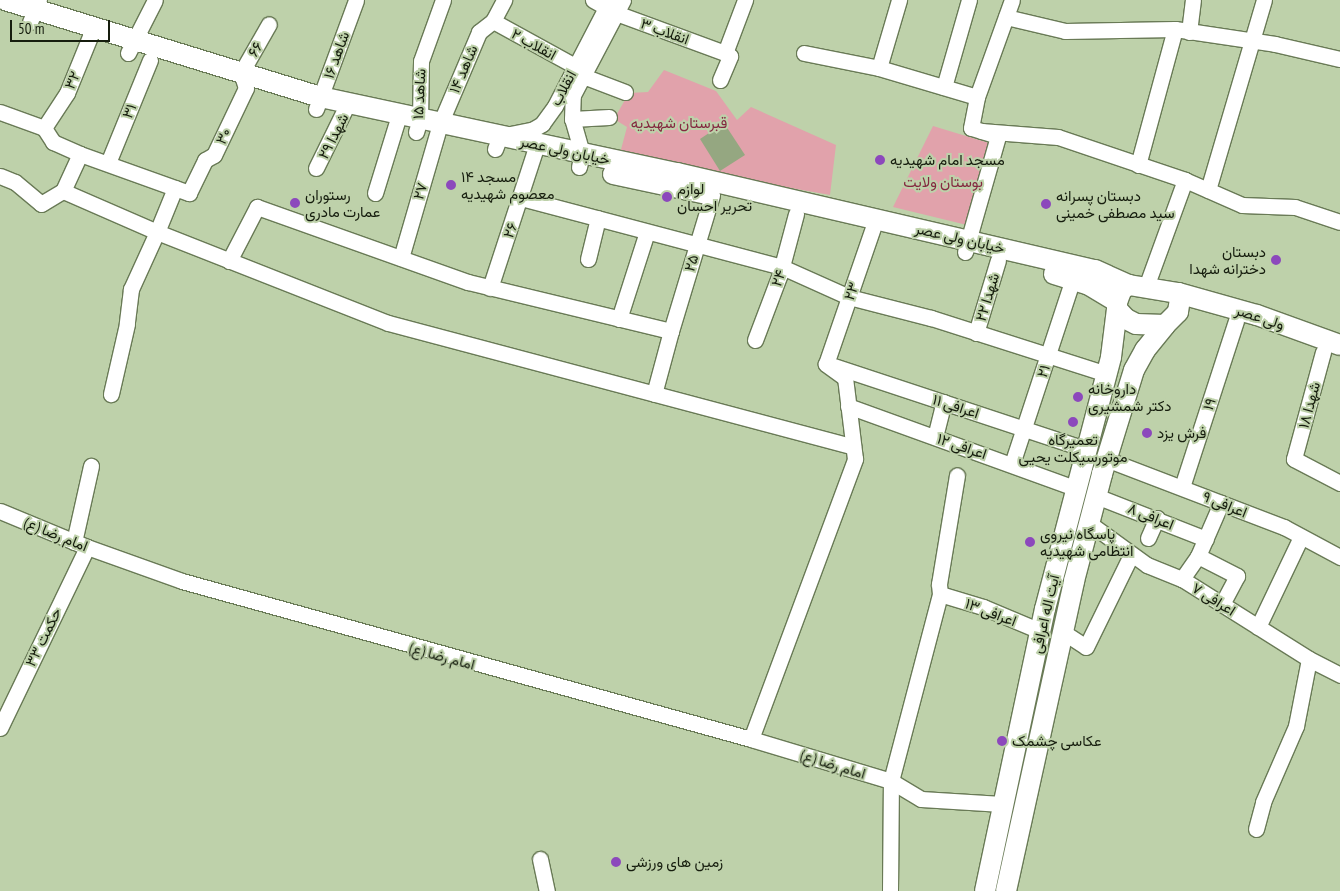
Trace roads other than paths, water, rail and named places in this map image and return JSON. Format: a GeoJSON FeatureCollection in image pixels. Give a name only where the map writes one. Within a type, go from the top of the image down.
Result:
{"type":"FeatureCollection","features":[{"type":"Feature","properties":{"kind":"main road","name":"خیابان ولی عصر"},"geometry":{"type":"LineString","coordinates":[[4,0],[34,10],[91,35],[319,103],[967,246],[1095,270],[1137,286],[1174,310]]}},
{"type":"Feature","properties":{"kind":"main road","name":"خیابان ولی عصر"},"geometry":{"type":"LineString","coordinates":[[0,12],[34,10]]}},
{"type":"Feature","properties":{"kind":"main road","name":"خیابان ولی عصر"},"geometry":{"type":"LineString","coordinates":[[130,47],[150,60],[243,80]]}},
{"type":"Feature","properties":{"kind":"main road","name":"خیابان ولی عصر"},"geometry":{"type":"LineString","coordinates":[[581,160],[712,195],[796,214],[874,225]]}},
{"type":"Feature","properties":{"kind":"main road","name":"خیابان ولی عصر"},"geometry":{"type":"LineString","coordinates":[[967,246],[998,260],[1073,279],[1117,306],[1136,324],[1174,310]]}},
{"type":"Feature","properties":{"kind":"main road"},"geometry":{"type":"LineString","coordinates":[[1117,306],[1122,289],[1137,286]]}},
{"type":"Feature","properties":{"kind":"main road","name":"آیت اله اعرافی"},"geometry":{"type":"LineString","coordinates":[[985,891],[1040,631],[1085,449],[1109,365],[1117,306]]}},
{"type":"Feature","properties":{"kind":"main road","name":"آیت اله اعرافی"},"geometry":{"type":"LineString","coordinates":[[1006,891],[1062,632],[1106,459],[1138,360],[1174,310]]}},
{"type":"Feature","properties":{"kind":"main road","name":"ولی عصر"},"geometry":{"type":"LineString","coordinates":[[1174,310],[1236,321],[1334,352]]}},
{"type":"Feature","properties":{"kind":"main road","name":"ولی عصر"},"geometry":{"type":"LineString","coordinates":[[1174,310],[1257,315],[1334,352]]}},
{"type":"Feature","properties":{"kind":"main road"},"geometry":{"type":"LineString","coordinates":[[1109,365],[1129,352],[1138,360]]}},
{"type":"Feature","properties":{"kind":"street"},"geometry":{"type":"LineString","coordinates":[[130,47],[155,0]]}},
{"type":"Feature","properties":{"kind":"street","name":"شاهد ۱۶"},"geometry":{"type":"LineString","coordinates":[[319,103],[356,0]]}},
{"type":"Feature","properties":{"kind":"street","name":"شاهد ۱۵"},"geometry":{"type":"LineString","coordinates":[[418,126],[421,61],[443,0]]}},
{"type":"Feature","properties":{"kind":"street","name":"شاهد ۱۴"},"geometry":{"type":"LineString","coordinates":[[438,130],[479,32],[493,21],[504,0]]}},
{"type":"Feature","properties":{"kind":"street"},"geometry":{"type":"LineString","coordinates":[[720,80],[730,56],[725,53],[744,0]]}},
{"type":"Feature","properties":{"kind":"street"},"geometry":{"type":"LineString","coordinates":[[879,68],[899,0]]}},
{"type":"Feature","properties":{"kind":"street"},"geometry":{"type":"LineString","coordinates":[[944,87],[969,0]]}},
{"type":"Feature","properties":{"kind":"street"},"geometry":{"type":"LineString","coordinates":[[967,246],[998,136],[971,128],[977,97],[1012,0]]}},
{"type":"Feature","properties":{"kind":"street"},"geometry":{"type":"LineString","coordinates":[[1138,165],[1193,0]]}},
{"type":"Feature","properties":{"kind":"street"},"geometry":{"type":"LineString","coordinates":[[1208,190],[1264,0]]}},
{"type":"Feature","properties":{"kind":"street","name":"انقلاب ۳"},"geometry":{"type":"LineString","coordinates":[[610,4],[725,53]]}},
{"type":"Feature","properties":{"kind":"street","name":"انقلاب"},"geometry":{"type":"LineString","coordinates":[[498,142],[532,130],[542,124],[579,71],[610,4]]}},
{"type":"Feature","properties":{"kind":"street"},"geometry":{"type":"LineString","coordinates":[[1006,17],[1064,31],[1182,30],[1251,40],[1340,59]]}},
{"type":"Feature","properties":{"kind":"street","name":"انقلاب ۲"},"geometry":{"type":"LineString","coordinates":[[493,21],[579,71],[625,92]]}},
{"type":"Feature","properties":{"kind":"street","name":"۶۶"},"geometry":{"type":"LineString","coordinates":[[243,80],[269,24]]}},
{"type":"Feature","properties":{"kind":"street","name":"۳۲"},"geometry":{"type":"LineString","coordinates":[[44,128],[67,93],[91,35]]}},
{"type":"Feature","properties":{"kind":"street"},"geometry":{"type":"LineString","coordinates":[[804,53],[879,68],[977,97]]}},
{"type":"Feature","properties":{"kind":"street","name":"۳۱"},"geometry":{"type":"LineString","coordinates":[[108,163],[150,60]]}},
{"type":"Feature","properties":{"kind":"street","name":"انقلاب"},"geometry":{"type":"LineString","coordinates":[[579,71],[573,95],[572,119],[581,160]]}},
{"type":"Feature","properties":{"kind":"street","name":"۳۰"},"geometry":{"type":"LineString","coordinates":[[111,394],[127,324],[131,289],[157,232],[182,190],[205,160],[214,155],[243,80]]}},
{"type":"Feature","properties":{"kind":"street","name":"شهدا ۲۹"},"geometry":{"type":"LineString","coordinates":[[316,168],[346,110]]}},
{"type":"Feature","properties":{"kind":"street"},"geometry":{"type":"LineString","coordinates":[[0,112],[44,128],[53,142],[80,154],[182,190]]}},
{"type":"Feature","properties":{"kind":"street"},"geometry":{"type":"LineString","coordinates":[[572,119],[608,117]]}},
{"type":"Feature","properties":{"kind":"street"},"geometry":{"type":"LineString","coordinates":[[375,193],[398,121]]}},
{"type":"Feature","properties":{"kind":"street","name":"۲۷"},"geometry":{"type":"LineString","coordinates":[[401,258],[438,130]]}},
{"type":"Feature","properties":{"kind":"street"},"geometry":{"type":"LineString","coordinates":[[981,131],[1058,137],[1185,180],[1242,204],[1295,207],[1339,219]]}},
{"type":"Feature","properties":{"kind":"street","name":"۲۶"},"geometry":{"type":"LineString","coordinates":[[490,288],[521,198],[535,150]]}},
{"type":"Feature","properties":{"kind":"street"},"geometry":{"type":"LineString","coordinates":[[0,176],[15,182],[41,204],[63,191],[80,154]]}},
{"type":"Feature","properties":{"kind":"street"},"geometry":{"type":"LineString","coordinates":[[1137,286],[1185,180]]}},
{"type":"Feature","properties":{"kind":"street"},"geometry":{"type":"LineString","coordinates":[[63,191],[157,232],[388,324],[853,446]]}},
{"type":"Feature","properties":{"kind":"street","name":"۲۵"},"geometry":{"type":"LineString","coordinates":[[654,394],[712,195]]}},
{"type":"Feature","properties":{"kind":"street"},"geometry":{"type":"LineString","coordinates":[[521,198],[782,267],[849,296],[976,333],[1048,357],[1109,365]]}},
{"type":"Feature","properties":{"kind":"street"},"geometry":{"type":"LineString","coordinates":[[230,261],[257,207],[490,288],[671,331]]}},
{"type":"Feature","properties":{"kind":"street","name":"۲۴"},"geometry":{"type":"LineString","coordinates":[[755,340],[782,267],[796,214]]}},
{"type":"Feature","properties":{"kind":"street"},"geometry":{"type":"LineString","coordinates":[[588,259],[598,218]]}},
{"type":"Feature","properties":{"kind":"street","name":"۲۳"},"geometry":{"type":"LineString","coordinates":[[826,364],[874,225]]}},
{"type":"Feature","properties":{"kind":"street"},"geometry":{"type":"LineString","coordinates":[[619,319],[647,232]]}},
{"type":"Feature","properties":{"kind":"street","name":"شهدا ۲۲"},"geometry":{"type":"LineString","coordinates":[[976,333],[998,260]]}},
{"type":"Feature","properties":{"kind":"street","name":"۲۱"},"geometry":{"type":"LineString","coordinates":[[1012,464],[1073,279]]}},
{"type":"Feature","properties":{"kind":"street","name":"۱۹"},"geometry":{"type":"LineString","coordinates":[[1182,487],[1236,321]]}},
{"type":"Feature","properties":{"kind":"street","name":"شهدا ۱۸"},"geometry":{"type":"LineString","coordinates":[[1334,352],[1294,459],[1340,483]]}},
{"type":"Feature","properties":{"kind":"street"},"geometry":{"type":"LineString","coordinates":[[751,739],[855,459],[845,378],[826,364]]}},
{"type":"Feature","properties":{"kind":"street","name":"اعرافی ۱۱"},"geometry":{"type":"LineString","coordinates":[[826,364],[1085,449]]}},
{"type":"Feature","properties":{"kind":"street"},"geometry":{"type":"LineString","coordinates":[[935,437],[944,402]]}},
{"type":"Feature","properties":{"kind":"street","name":"اعرافی ۱۲"},"geometry":{"type":"LineString","coordinates":[[848,406],[1075,488]]}},
{"type":"Feature","properties":{"kind":"street","name":"اعرافی ۹"},"geometry":{"type":"LineString","coordinates":[[1106,459],[1221,503],[1302,537],[1340,557]]}},
{"type":"Feature","properties":{"kind":"street","name":"حکمت ۳۳"},"geometry":{"type":"LineString","coordinates":[[0,728],[80,544],[90,466]]}},
{"type":"Feature","properties":{"kind":"street"},"geometry":{"type":"LineString","coordinates":[[890,891],[891,782],[940,594],[939,584],[957,475]]}},
{"type":"Feature","properties":{"kind":"street","name":"اعرافی ۸"},"geometry":{"type":"LineString","coordinates":[[1096,496],[1157,518],[1206,539]]}},
{"type":"Feature","properties":{"kind":"street"},"geometry":{"type":"LineString","coordinates":[[1182,578],[1198,556],[1221,503]]}},
{"type":"Feature","properties":{"kind":"street","name":"امام رضا (ع)"},"geometry":{"type":"LineString","coordinates":[[0,511],[80,544],[182,581],[348,630],[751,739],[891,782],[921,799],[1002,804]]}},
{"type":"Feature","properties":{"kind":"street"},"geometry":{"type":"LineString","coordinates":[[1148,538],[1157,518]]}},
{"type":"Feature","properties":{"kind":"street","name":"اعرافی ۷"},"geometry":{"type":"LineString","coordinates":[[1089,524],[1147,565],[1182,578],[1309,659],[1340,675]]}},
{"type":"Feature","properties":{"kind":"street"},"geometry":{"type":"LineString","coordinates":[[1258,627],[1302,537]]}},
{"type":"Feature","properties":{"kind":"street"},"geometry":{"type":"LineString","coordinates":[[1062,632],[1086,647],[1131,555]]}},
{"type":"Feature","properties":{"kind":"street"},"geometry":{"type":"LineString","coordinates":[[1198,556],[1238,576],[1222,604]]}},
{"type":"Feature","properties":{"kind":"street","name":"اعرافی ۱۳"},"geometry":{"type":"LineString","coordinates":[[940,594],[983,607],[1040,631]]}},
{"type":"Feature","properties":{"kind":"street"},"geometry":{"type":"LineString","coordinates":[[1256,829],[1263,802],[1296,726],[1309,659]]}},
{"type":"Feature","properties":{"kind":"street"},"geometry":{"type":"LineString","coordinates":[[540,860],[547,891]]}},
{"type":"Feature","properties":{"kind":"place","name":"مسجد امام شهیدیه"},"geometry":{"type":"Point","coordinates":[880,160]}},
{"type":"Feature","properties":{"kind":"place","name":"مسجد ۱۴ معصوم شهیدیه"},"geometry":{"type":"Point","coordinates":[451,185]}},
{"type":"Feature","properties":{"kind":"place","name":"لوازم تحریر احسان"},"geometry":{"type":"Point","coordinates":[667,197]}},
{"type":"Feature","properties":{"kind":"place","name":"رستوران عمارت مادری"},"geometry":{"type":"Point","coordinates":[295,203]}},
{"type":"Feature","properties":{"kind":"place","name":"دبستان پسرانه سید مصطفی خمینی"},"geometry":{"type":"Point","coordinates":[1046,204]}},
{"type":"Feature","properties":{"kind":"place","name":"دبستان دخترانه شهدا"},"geometry":{"type":"Point","coordinates":[1276,260]}},
{"type":"Feature","properties":{"kind":"place","name":"داروخانه دکتر شمشیری"},"geometry":{"type":"Point","coordinates":[1078,397]}},
{"type":"Feature","properties":{"kind":"place","name":"تعمیرگاه موتورسیکلت یحیی"},"geometry":{"type":"Point","coordinates":[1073,422]}},
{"type":"Feature","properties":{"kind":"place","name":"فرش یزد"},"geometry":{"type":"Point","coordinates":[1147,433]}},
{"type":"Feature","properties":{"kind":"place","name":"پاسگاه نیروی انتظامی شهیدیه"},"geometry":{"type":"Point","coordinates":[1030,542]}},
{"type":"Feature","properties":{"kind":"place","name":"عکاسی چشمک"},"geometry":{"type":"Point","coordinates":[1002,741]}},
{"type":"Feature","properties":{"kind":"place","name":"زمین های ورزشی"},"geometry":{"type":"Point","coordinates":[616,862]}},
{"type":"Feature","properties":{"kind":"park label","name":"قبرستان شهیدیه"},"geometry":{"type":"Point","coordinates":[679,123]}},
{"type":"Feature","properties":{"kind":"park label","name":"بوستان ولایت"},"geometry":{"type":"Point","coordinates":[943,182]}}]}
